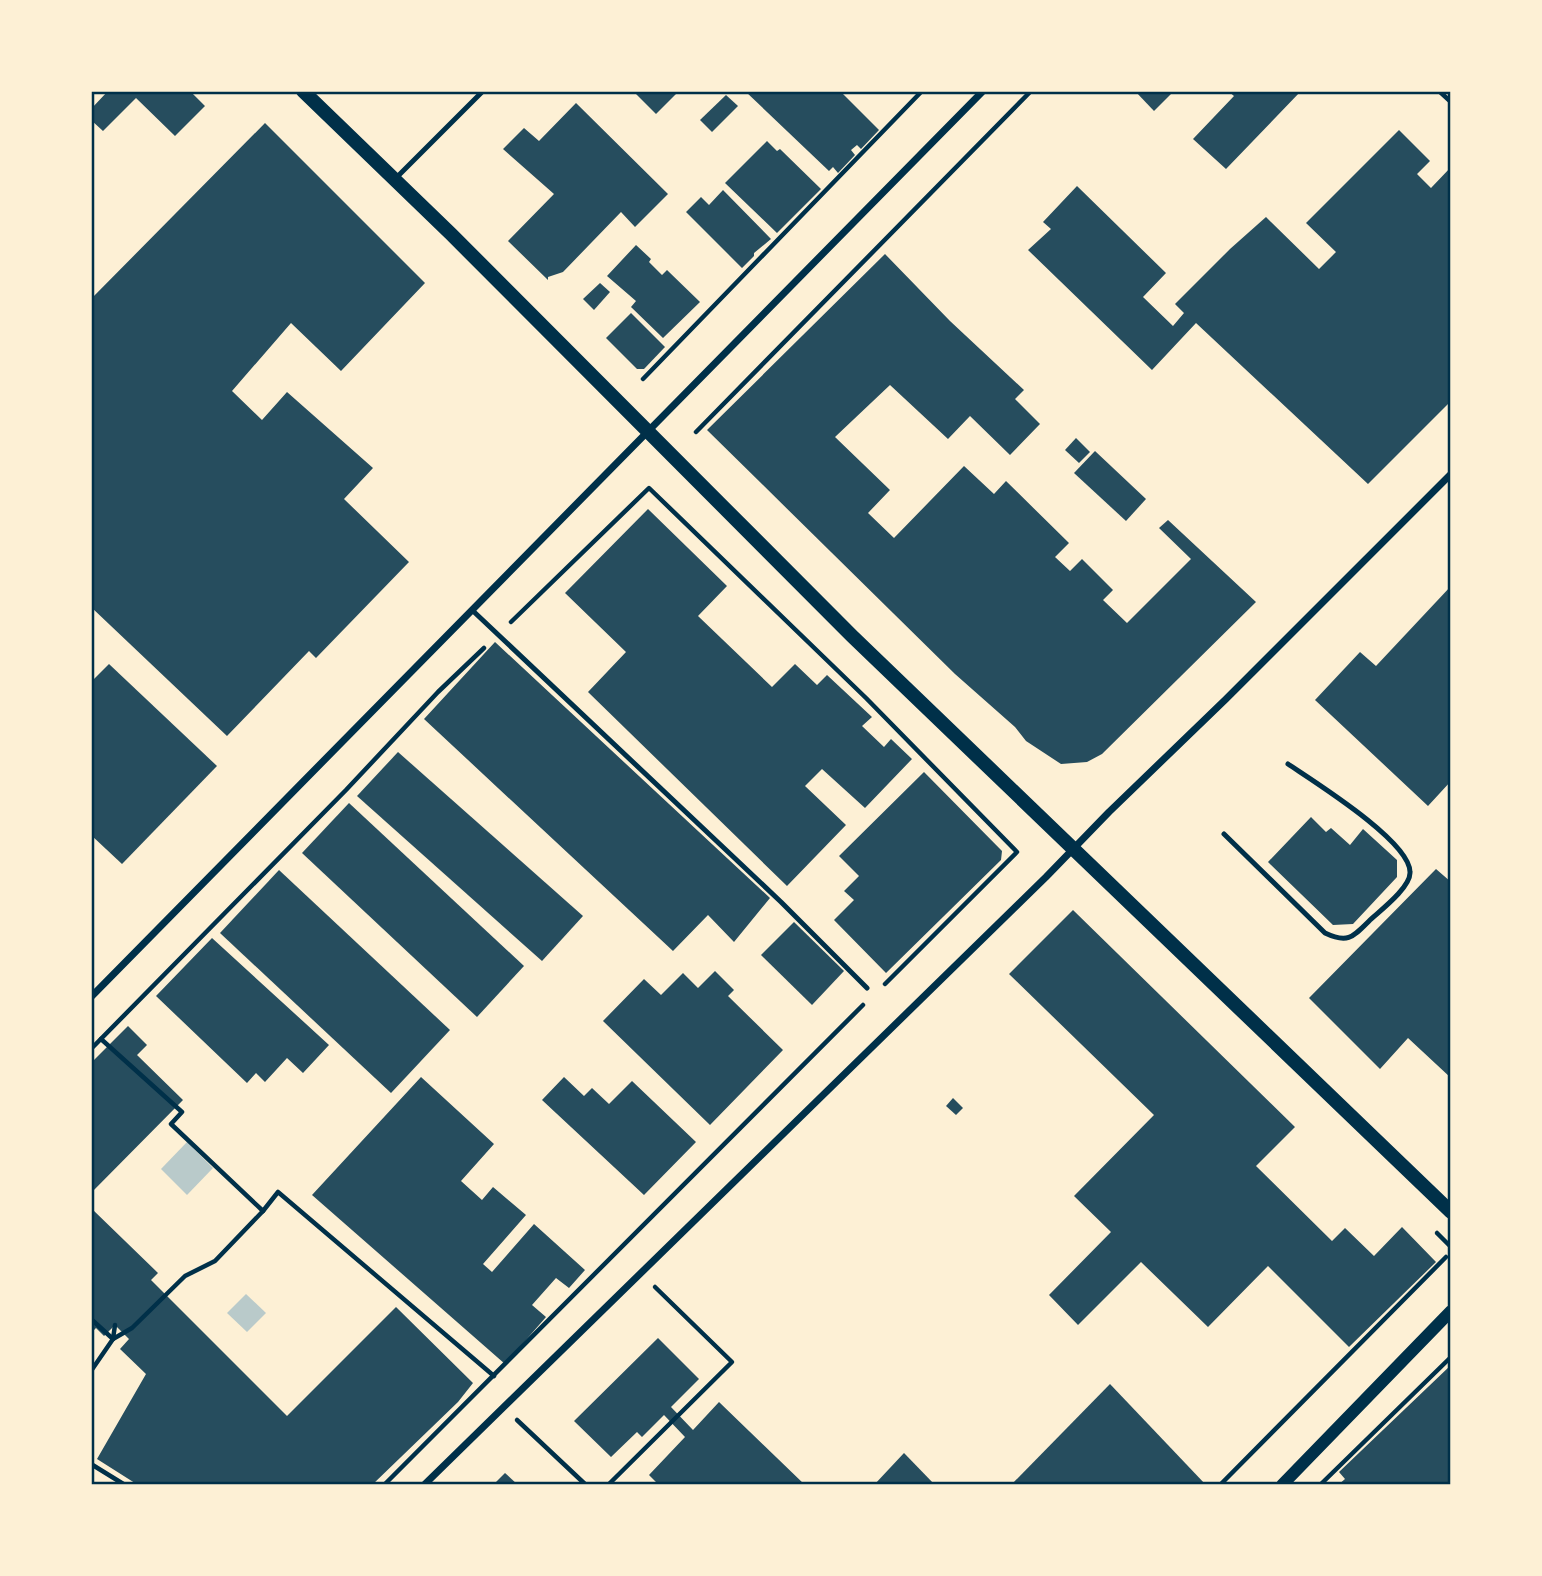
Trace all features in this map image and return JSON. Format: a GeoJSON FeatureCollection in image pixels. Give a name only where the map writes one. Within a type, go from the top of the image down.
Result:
{"type":"FeatureCollection","features":[{"type":"Feature","properties":{"kind":"main road"},"geometry":{"type":"LineString","coordinates":[[303,91],[648,430],[852,636],[1451,1212]]}},
{"type":"Feature","properties":{"kind":"street"},"geometry":{"type":"LineString","coordinates":[[91,997],[983,91]]}},
{"type":"Feature","properties":{"kind":"street"},"geometry":{"type":"LineString","coordinates":[[424,1485],[1451,474]]}},
{"type":"Feature","properties":{"kind":"street"},"geometry":{"type":"LineString","coordinates":[[1282,1485],[1451,1311]]}},
{"type":"Feature","properties":{"kind":"lane"},"geometry":{"type":"LineString","coordinates":[[395,179],[482,91]]}},
{"type":"Feature","properties":{"kind":"lane"},"geometry":{"type":"LineString","coordinates":[[472,610],[781,902],[867,988]]}},
{"type":"Feature","properties":{"kind":"lane"},"geometry":{"type":"LineString","coordinates":[[1224,834],[1325,933],[1338,939],[1352,938],[1405,887],[1411,873],[1408,860],[1371,822],[1288,764]]}},
{"type":"Feature","properties":{"kind":"path"},"geometry":{"type":"LineString","coordinates":[[643,379],[922,91]]}},
{"type":"Feature","properties":{"kind":"path"},"geometry":{"type":"LineString","coordinates":[[696,432],[1031,91]]}},
{"type":"Feature","properties":{"kind":"path"},"geometry":{"type":"LineString","coordinates":[[1439,91],[1451,102]]}},
{"type":"Feature","properties":{"kind":"path"},"geometry":{"type":"LineString","coordinates":[[91,1049],[439,692],[649,488],[866,698],[1017,852],[883,985]]}},
{"type":"Feature","properties":{"kind":"path"},"geometry":{"type":"LineString","coordinates":[[384,1485],[864,1004]]}},
{"type":"Feature","properties":{"kind":"path"},"geometry":{"type":"LineString","coordinates":[[101,1039],[182,1112],[171,1124],[263,1211]]}},
{"type":"Feature","properties":{"kind":"path"},"geometry":{"type":"LineString","coordinates":[[91,1371],[113,1339],[132,1328],[185,1276],[215,1261],[278,1192],[494,1376]]}},
{"type":"Feature","properties":{"kind":"path"},"geometry":{"type":"LineString","coordinates":[[1220,1485],[1444,1264],[1447,1257]]}},
{"type":"Feature","properties":{"kind":"path"},"geometry":{"type":"LineString","coordinates":[[608,1485],[732,1362],[641,1273]]}},
{"type":"Feature","properties":{"kind":"path"},"geometry":{"type":"LineString","coordinates":[[91,1319],[113,1339]]}},
{"type":"Feature","properties":{"kind":"path"},"geometry":{"type":"LineString","coordinates":[[113,1339],[115,1325]]}},
{"type":"Feature","properties":{"kind":"path"},"geometry":{"type":"LineString","coordinates":[[1320,1485],[1451,1357]]}},
{"type":"Feature","properties":{"kind":"path"},"geometry":{"type":"LineString","coordinates":[[504,1407],[586,1485]]}},
{"type":"Feature","properties":{"kind":"path"},"geometry":{"type":"LineString","coordinates":[[91,1464],[125,1485]]}},
{"type":"Feature","properties":{"kind":"shaded area"},"geometry":{"type":"Polygon","coordinates":[[[187,1142],[213,1168],[187,1195],[161,1169],[187,1142]]]}},
{"type":"Feature","properties":{"kind":"shaded area"},"geometry":{"type":"Polygon","coordinates":[[[246,1294],[266,1313],[247,1332],[227,1313],[246,1294]]]}},
{"type":"Feature","properties":{"kind":"building"},"geometry":{"type":"Polygon","coordinates":[[[108,91],[190,91],[205,106],[175,136],[136,98],[103,131],[91,120],[91,109],[108,91]]]}},
{"type":"Feature","properties":{"kind":"building"},"geometry":{"type":"Polygon","coordinates":[[[633,91],[682,91],[656,114],[633,91]]]}},
{"type":"Feature","properties":{"kind":"building"},"geometry":{"type":"Polygon","coordinates":[[[745,91],[840,91],[879,130],[861,149],[857,145],[851,150],[855,155],[838,173],[833,167],[829,171],[745,91]]]}},
{"type":"Feature","properties":{"kind":"building"},"geometry":{"type":"Polygon","coordinates":[[[1135,91],[1174,91],[1154,111],[1135,91]]]}},
{"type":"Feature","properties":{"kind":"building"},"geometry":{"type":"Polygon","coordinates":[[[1228,91],[1301,91],[1226,169],[1193,139],[1234,96],[1228,91]]]}},
{"type":"Feature","properties":{"kind":"building"},"geometry":{"type":"Polygon","coordinates":[[[726,95],[738,106],[712,132],[700,120],[726,95]]]}},
{"type":"Feature","properties":{"kind":"building"},"geometry":{"type":"Polygon","coordinates":[[[576,103],[668,194],[635,227],[621,212],[563,272],[548,277],[548,280],[508,241],[554,194],[503,149],[524,128],[539,141],[576,103]]]}},
{"type":"Feature","properties":{"kind":"building"},"geometry":{"type":"Polygon","coordinates":[[[265,123],[425,283],[341,371],[291,323],[232,391],[262,420],[287,392],[373,468],[344,499],[409,562],[316,658],[309,651],[227,736],[91,607],[91,299],[265,123]]]}},
{"type":"Feature","properties":{"kind":"building"},"geometry":{"type":"Polygon","coordinates":[[[1399,130],[1430,161],[1417,174],[1431,188],[1451,167],[1451,401],[1368,484],[1196,323],[1152,370],[1028,250],[1051,229],[1043,222],[1077,186],[1166,273],[1143,297],[1173,326],[1184,313],[1175,304],[1266,217],[1319,269],[1336,252],[1306,223],[1399,130]]]}},
{"type":"Feature","properties":{"kind":"building"},"geometry":{"type":"Polygon","coordinates":[[[767,141],[777,151],[780,149],[821,189],[777,233],[725,183],[767,141]]]}},
{"type":"Feature","properties":{"kind":"building"},"geometry":{"type":"Polygon","coordinates":[[[723,190],[771,239],[754,253],[742,268],[686,212],[701,197],[709,205],[723,190]]]}},
{"type":"Feature","properties":{"kind":"building"},"geometry":{"type":"Polygon","coordinates":[[[636,245],[651,259],[649,262],[662,275],[667,270],[700,302],[663,338],[631,307],[636,301],[607,276],[636,245]]]}},
{"type":"Feature","properties":{"kind":"building"},"geometry":{"type":"Polygon","coordinates":[[[885,254],[950,321],[1024,390],[1015,399],[1040,424],[1010,455],[970,416],[948,439],[890,385],[835,437],[890,490],[868,513],[894,538],[964,466],[994,494],[1006,481],[1069,543],[1055,557],[1070,571],[1082,559],[1113,590],[1103,600],[1127,623],[1191,559],[1159,528],[1168,520],[1256,602],[1102,754],[1087,762],[1061,764],[1026,741],[1015,727],[955,674],[707,430],[885,254]]]}},
{"type":"Feature","properties":{"kind":"building"},"geometry":{"type":"Polygon","coordinates":[[[600,283],[610,292],[594,310],[583,299],[600,283]]]}},
{"type":"Feature","properties":{"kind":"building"},"geometry":{"type":"Polygon","coordinates":[[[631,313],[665,347],[644,369],[637,369],[606,338],[631,313]]]}},
{"type":"Feature","properties":{"kind":"building"},"geometry":{"type":"Polygon","coordinates":[[[1076,438],[1090,452],[1079,463],[1065,450],[1076,438]]]}},
{"type":"Feature","properties":{"kind":"building"},"geometry":{"type":"Polygon","coordinates":[[[1095,451],[1146,499],[1126,521],[1074,473],[1095,451]]]}},
{"type":"Feature","properties":{"kind":"building"},"geometry":{"type":"Polygon","coordinates":[[[648,509],[727,586],[698,616],[772,687],[795,664],[817,685],[827,675],[872,717],[862,726],[884,747],[891,739],[912,759],[865,808],[822,769],[805,786],[846,825],[787,886],[588,692],[626,652],[565,593],[648,509]]]}},
{"type":"Feature","properties":{"kind":"building"},"geometry":{"type":"Polygon","coordinates":[[[1451,586],[1451,781],[1428,806],[1315,700],[1360,652],[1376,666],[1451,586]]]}},
{"type":"Feature","properties":{"kind":"building"},"geometry":{"type":"Polygon","coordinates":[[[495,642],[770,898],[734,942],[708,915],[673,951],[424,719],[495,642]]]}},
{"type":"Feature","properties":{"kind":"building"},"geometry":{"type":"Polygon","coordinates":[[[109,664],[217,766],[122,864],[91,835],[91,682],[109,664]]]}},
{"type":"Feature","properties":{"kind":"building"},"geometry":{"type":"Polygon","coordinates":[[[398,752],[583,916],[542,961],[357,796],[398,752]]]}},
{"type":"Feature","properties":{"kind":"building"},"geometry":{"type":"Polygon","coordinates":[[[924,772],[1002,851],[1001,860],[886,973],[834,920],[854,900],[844,891],[859,876],[839,856],[924,772]]]}},
{"type":"Feature","properties":{"kind":"building"},"geometry":{"type":"Polygon","coordinates":[[[349,803],[524,966],[477,1017],[302,853],[349,803]]]}},
{"type":"Feature","properties":{"kind":"building"},"geometry":{"type":"Polygon","coordinates":[[[1311,817],[1326,832],[1331,828],[1350,845],[1363,829],[1397,860],[1397,877],[1353,924],[1333,925],[1268,862],[1311,817]]]}},
{"type":"Feature","properties":{"kind":"building"},"geometry":{"type":"Polygon","coordinates":[[[1436,869],[1451,882],[1451,1078],[1408,1038],[1380,1069],[1309,998],[1436,869]]]}},
{"type":"Feature","properties":{"kind":"building"},"geometry":{"type":"Polygon","coordinates":[[[279,870],[450,1030],[391,1093],[220,933],[279,870]]]}},
{"type":"Feature","properties":{"kind":"building"},"geometry":{"type":"Polygon","coordinates":[[[1073,910],[1295,1127],[1256,1166],[1332,1241],[1345,1228],[1374,1256],[1402,1227],[1436,1262],[1349,1347],[1268,1266],[1208,1327],[1141,1262],[1078,1325],[1049,1295],[1111,1232],[1074,1196],[1154,1115],[1009,974],[1073,910]]]}},
{"type":"Feature","properties":{"kind":"building"},"geometry":{"type":"Polygon","coordinates":[[[794,922],[844,971],[812,1005],[761,955],[794,922]]]}},
{"type":"Feature","properties":{"kind":"building"},"geometry":{"type":"Polygon","coordinates":[[[212,938],[329,1045],[303,1073],[287,1058],[265,1082],[256,1073],[247,1083],[156,996],[212,938]]]}},
{"type":"Feature","properties":{"kind":"building"},"geometry":{"type":"Polygon","coordinates":[[[715,971],[734,990],[728,996],[783,1050],[710,1125],[603,1021],[644,979],[661,995],[683,973],[698,988],[715,971]]]}},
{"type":"Feature","properties":{"kind":"building"},"geometry":{"type":"Polygon","coordinates":[[[128,1026],[147,1045],[137,1055],[183,1100],[91,1193],[91,1063],[128,1026]]]}},
{"type":"Feature","properties":{"kind":"building"},"geometry":{"type":"Polygon","coordinates":[[[421,1077],[494,1144],[461,1181],[482,1200],[493,1187],[526,1215],[483,1264],[492,1272],[534,1224],[585,1270],[569,1288],[556,1278],[532,1305],[546,1317],[505,1364],[312,1195],[421,1077]]]}},
{"type":"Feature","properties":{"kind":"building"},"geometry":{"type":"Polygon","coordinates":[[[564,1077],[584,1096],[592,1088],[609,1104],[632,1081],[696,1142],[644,1195],[542,1100],[564,1077]]]}},
{"type":"Feature","properties":{"kind":"building"},"geometry":{"type":"Polygon","coordinates":[[[953,1098],[963,1108],[956,1115],[946,1106],[953,1098]]]}},
{"type":"Feature","properties":{"kind":"building"},"geometry":{"type":"Polygon","coordinates":[[[91,1208],[158,1273],[151,1280],[287,1416],[396,1307],[473,1383],[458,1402],[372,1485],[138,1485],[97,1459],[146,1374],[120,1349],[129,1339],[115,1325],[104,1336],[96,1328],[93,1331],[91,1329],[91,1208]]]}},
{"type":"Feature","properties":{"kind":"building"},"geometry":{"type":"Polygon","coordinates":[[[658,1338],[699,1379],[671,1407],[693,1430],[719,1402],[805,1485],[659,1485],[649,1475],[685,1437],[664,1415],[642,1437],[637,1432],[611,1457],[574,1421],[658,1338]]]}},
{"type":"Feature","properties":{"kind":"building"},"geometry":{"type":"Polygon","coordinates":[[[1451,1365],[1451,1485],[1338,1485],[1345,1479],[1339,1472],[1451,1365]]]}},
{"type":"Feature","properties":{"kind":"building"},"geometry":{"type":"Polygon","coordinates":[[[1110,1384],[1206,1485],[1011,1485],[1110,1384]]]}},
{"type":"Feature","properties":{"kind":"building"},"geometry":{"type":"Polygon","coordinates":[[[904,1453],[935,1485],[874,1485],[904,1453]]]}},
{"type":"Feature","properties":{"kind":"building"},"geometry":{"type":"Polygon","coordinates":[[[505,1473],[518,1485],[493,1485],[505,1473]]]}}]}
